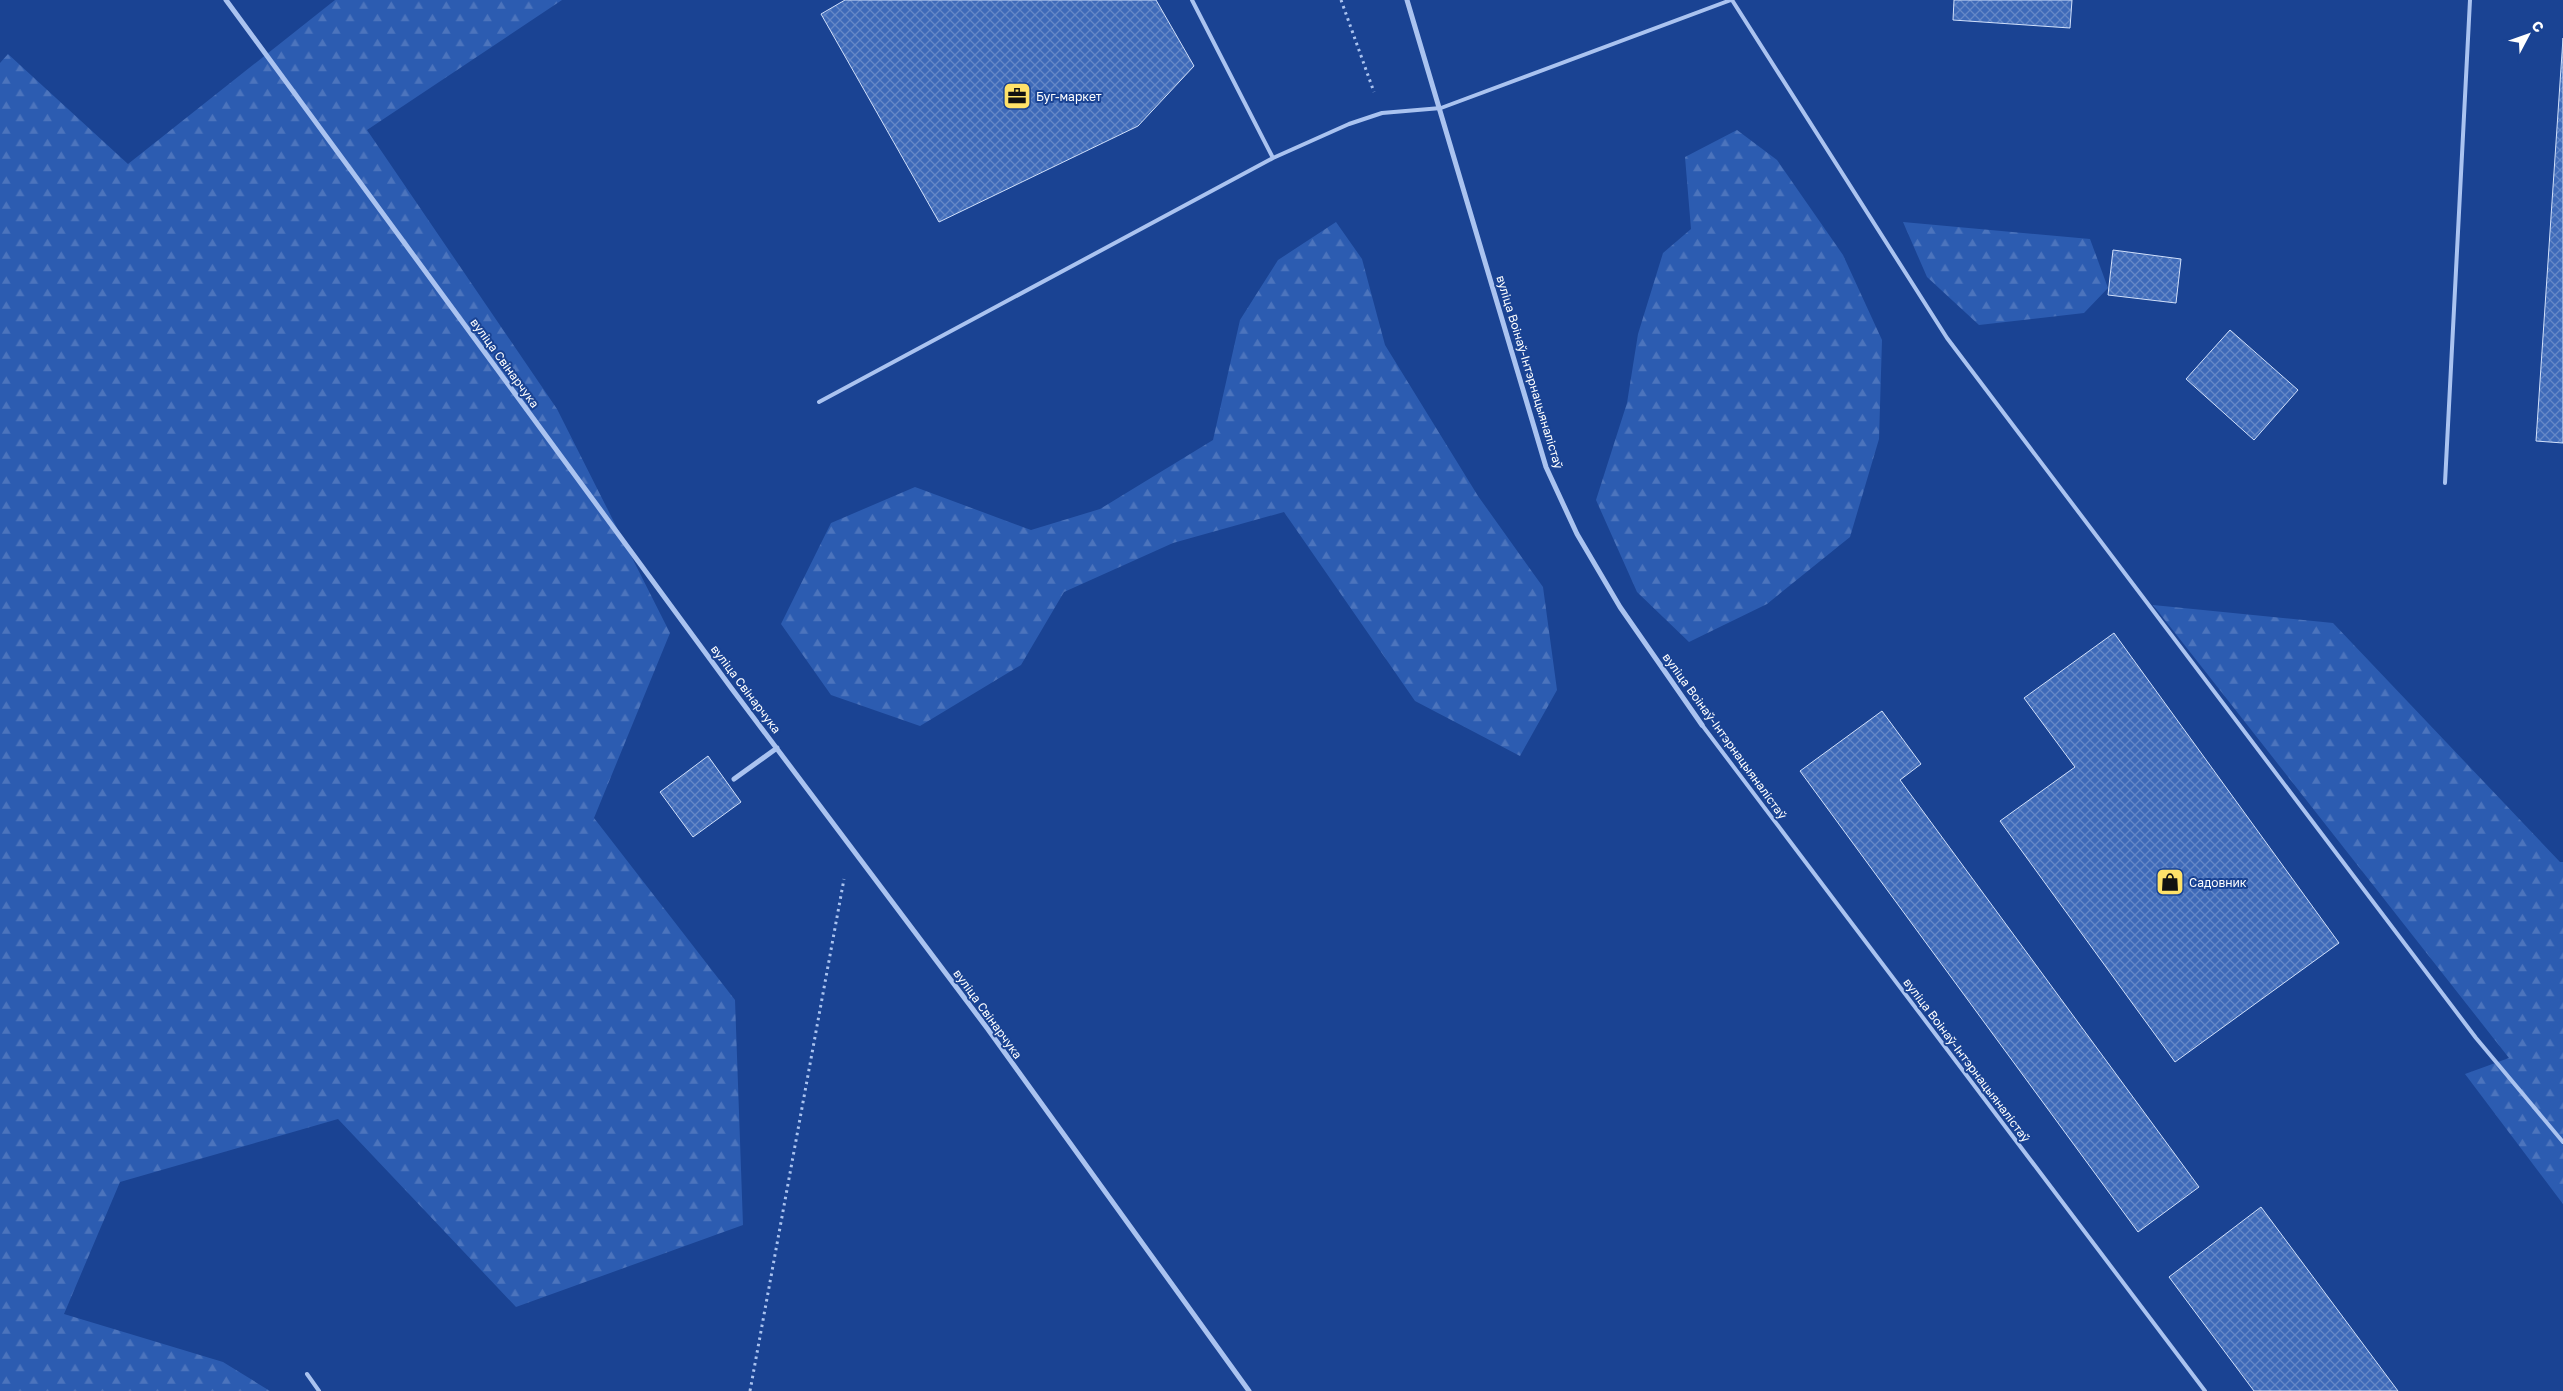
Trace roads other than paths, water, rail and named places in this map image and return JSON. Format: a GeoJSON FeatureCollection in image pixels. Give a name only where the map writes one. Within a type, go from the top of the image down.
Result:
{"type":"FeatureCollection","features":[{"type":"Feature","properties":{"kind":"street","name":"вуліца Свінарчука"},"geometry":{"type":"LineString","coordinates":[[226,0],[777,748],[987,1028],[1249,1391]]}},
{"type":"Feature","properties":{"kind":"street","name":"вуліца Воінаў-Інтэрнацыяналістаў"},"geometry":{"type":"LineString","coordinates":[[1407,0],[1441,108],[1546,467],[1577,534],[1620,607],[1702,725]]}},
{"type":"Feature","properties":{"kind":"street"},"geometry":{"type":"LineString","coordinates":[[734,779],[777,748]]}},
{"type":"Feature","properties":{"kind":"lane"},"geometry":{"type":"LineString","coordinates":[[1192,0],[1273,158]]}},
{"type":"Feature","properties":{"kind":"lane"},"geometry":{"type":"LineString","coordinates":[[819,402],[1273,158],[1349,124],[1382,113],[1441,108],[1732,0],[1947,338],[2476,1038],[2563,1142]]}},
{"type":"Feature","properties":{"kind":"lane"},"geometry":{"type":"LineString","coordinates":[[2445,483],[2470,0]]}},
{"type":"Feature","properties":{"kind":"lane","name":"вуліца Воінаў-Інтэрнацыяналістаў"},"geometry":{"type":"LineString","coordinates":[[1702,725],[2205,1391]]}},
{"type":"Feature","properties":{"kind":"lane"},"geometry":{"type":"LineString","coordinates":[[307,1374],[320,1391]]}},
{"type":"Feature","properties":{"kind":"place","name":"Буг-маркет"},"geometry":{"type":"Point","coordinates":[1017,96]}},
{"type":"Feature","properties":{"kind":"place","name":"Садовник"},"geometry":{"type":"Point","coordinates":[2170,882]}}]}
